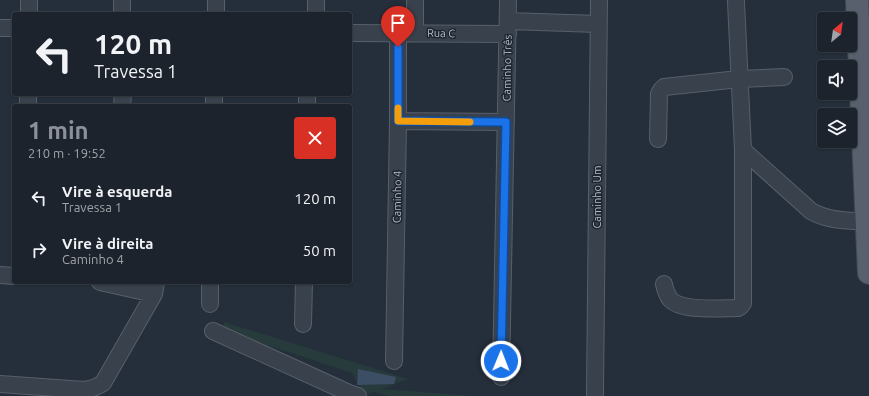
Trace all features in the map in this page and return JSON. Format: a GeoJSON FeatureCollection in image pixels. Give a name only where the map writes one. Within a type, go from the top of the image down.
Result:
{"type":"FeatureCollection","features":[{"type":"Feature","properties":{"kind":"main road"},"geometry":{"type":"LineString","coordinates":[[857,0],[869,273]]}},
{"type":"Feature","properties":{"kind":"street"},"geometry":{"type":"LineString","coordinates":[[29,0],[29,12]]}},
{"type":"Feature","properties":{"kind":"street"},"geometry":{"type":"LineString","coordinates":[[122,0],[122,12]]}},
{"type":"Feature","properties":{"kind":"street"},"geometry":{"type":"LineString","coordinates":[[216,0],[216,12]]}},
{"type":"Feature","properties":{"kind":"street"},"geometry":{"type":"LineString","coordinates":[[316,0],[316,12]]}},
{"type":"Feature","properties":{"kind":"street"},"geometry":{"type":"LineString","coordinates":[[415,0],[415,32]]}},
{"type":"Feature","properties":{"kind":"street","name":"Caminho Três"},"geometry":{"type":"LineString","coordinates":[[501,377],[508,0]]}},
{"type":"Feature","properties":{"kind":"street","name":"Caminho Um"},"geometry":{"type":"LineString","coordinates":[[595,393],[599,0]]}},
{"type":"Feature","properties":{"kind":"street"},"geometry":{"type":"LineString","coordinates":[[664,284],[668,298],[681,306],[694,308],[738,308],[743,304],[743,150],[736,2]]}},
{"type":"Feature","properties":{"kind":"street","name":"Rua C"},"geometry":{"type":"LineString","coordinates":[[352,32],[415,32],[598,24]]}},
{"type":"Feature","properties":{"kind":"street"},"geometry":{"type":"LineString","coordinates":[[0,28],[12,28]]}},
{"type":"Feature","properties":{"kind":"street","name":"Caminho 4"},"geometry":{"type":"LineString","coordinates":[[394,361],[398,32]]}},
{"type":"Feature","properties":{"kind":"street"},"geometry":{"type":"LineString","coordinates":[[658,139],[659,94],[664,87],[739,79],[784,78]]}},
{"type":"Feature","properties":{"kind":"street"},"geometry":{"type":"LineString","coordinates":[[398,121],[506,122]]}},
{"type":"Feature","properties":{"kind":"street"},"geometry":{"type":"LineString","coordinates":[[743,150],[816,214],[829,219],[866,222]]}},
{"type":"Feature","properties":{"kind":"street"},"geometry":{"type":"LineString","coordinates":[[0,275],[12,276]]}},
{"type":"Feature","properties":{"kind":"street"},"geometry":{"type":"LineString","coordinates":[[0,384],[84,390],[92,389],[103,383],[155,288],[118,284]]}},
{"type":"Feature","properties":{"kind":"street"},"geometry":{"type":"LineString","coordinates":[[210,284],[210,304]]}},
{"type":"Feature","properties":{"kind":"street"},"geometry":{"type":"LineString","coordinates":[[303,324],[304,284]]}},
{"type":"Feature","properties":{"kind":"street"},"geometry":{"type":"LineString","coordinates":[[213,331],[352,395]]}},
{"type":"Feature","properties":{"kind":"green space"},"geometry":{"type":"Polygon","coordinates":[[[224,322],[408,379],[382,389],[473,396],[388,396],[374,392],[365,395],[352,373],[224,331],[224,322]]]}},
{"type":"Feature","properties":{"kind":"water"},"geometry":{"type":"Polygon","coordinates":[[[358,369],[396,377],[394,384],[357,385],[358,369]]]}},
{"type":"Feature","properties":{"kind":"slow traffic"},"geometry":{"type":"LineString","coordinates":[[398,108],[398,121],[470,122]]}},
{"type":"Feature","properties":{"kind":"route"},"geometry":{"type":"LineString","coordinates":[[398,47],[398,121],[506,122],[501,361]]}}]}
